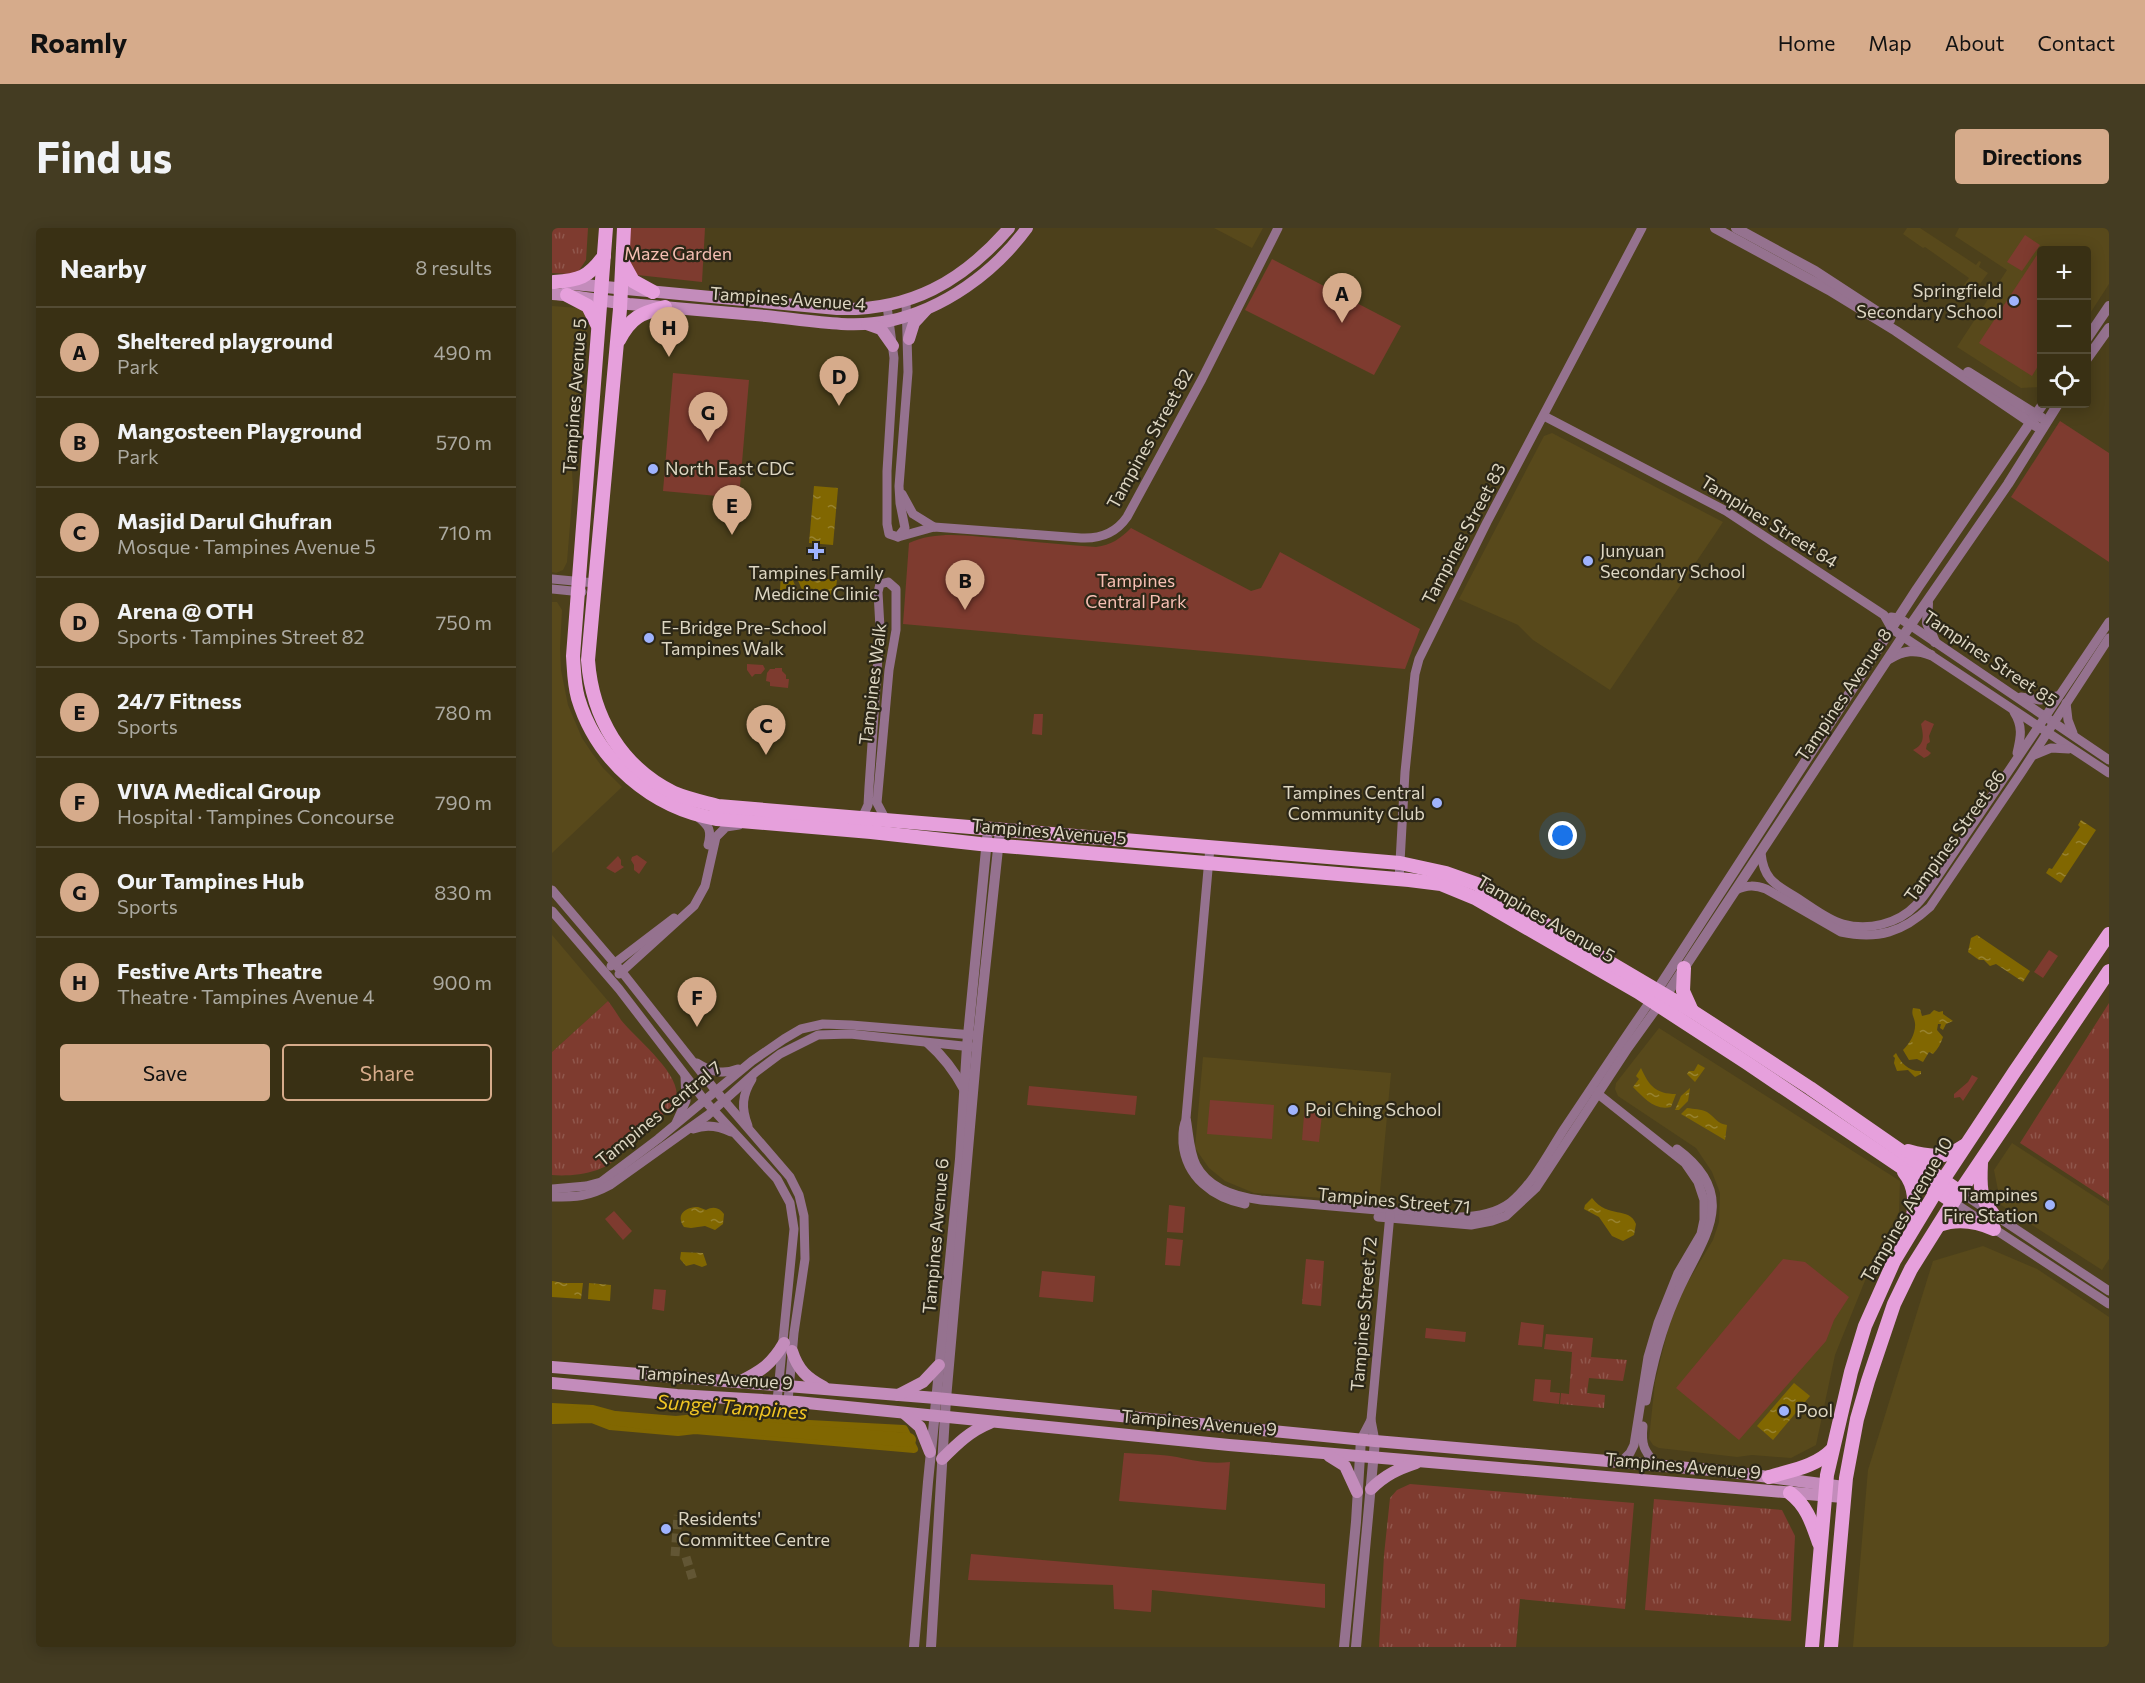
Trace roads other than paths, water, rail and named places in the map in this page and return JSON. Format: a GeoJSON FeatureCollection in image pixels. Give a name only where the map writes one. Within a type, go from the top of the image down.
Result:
{"type":"FeatureCollection","features":[{"type":"Feature","properties":{"kind":"main road","name":"Tampines Avenue 5"},"geometry":{"type":"LineString","coordinates":[[606,228],[578,586],[574,668],[578,696],[586,721],[611,759],[627,776],[644,789],[667,803],[696,816],[760,824],[1441,884],[1475,898],[1658,998],[1692,1011],[1898,1148],[1940,1186]]}},
{"type":"Feature","properties":{"kind":"main road","name":"Tampines Avenue 5"},"geometry":{"type":"LineString","coordinates":[[624,228],[616,348],[588,660],[590,686],[605,727],[622,753],[656,783],[690,799],[718,806],[1400,863],[1446,873],[1477,884],[1658,998],[1900,1167],[1940,1186],[1957,1197]]}},
{"type":"Feature","properties":{"kind":"main road","name":"Tampines Avenue 4"},"geometry":{"type":"LineString","coordinates":[[620,296],[652,292],[837,309],[887,306],[926,292],[971,266],[990,250],[1009,228]]}},
{"type":"Feature","properties":{"kind":"main road","name":"Tampines Avenue 4"},"geometry":{"type":"LineString","coordinates":[[552,286],[620,296],[665,307],[866,324],[907,316],[952,295],[984,274],[1008,252],[1027,228]]}},
{"type":"Feature","properties":{"kind":"main road"},"geometry":{"type":"LineString","coordinates":[[552,286],[584,277],[597,267],[604,256]]}},
{"type":"Feature","properties":{"kind":"main road"},"geometry":{"type":"LineString","coordinates":[[621,258],[631,279],[652,292]]}},
{"type":"Feature","properties":{"kind":"main road","name":"Tampines Avenue 4"},"geometry":{"type":"LineString","coordinates":[[552,286],[567,296],[601,294]]}},
{"type":"Feature","properties":{"kind":"main road"},"geometry":{"type":"LineString","coordinates":[[567,296],[588,306],[597,321],[598,332]]}},
{"type":"Feature","properties":{"kind":"main road"},"geometry":{"type":"LineString","coordinates":[[616,348],[624,330],[636,316],[646,311],[665,307]]}},
{"type":"Feature","properties":{"kind":"main road"},"geometry":{"type":"LineString","coordinates":[[909,339],[914,323],[929,307]]}},
{"type":"Feature","properties":{"kind":"main road"},"geometry":{"type":"LineString","coordinates":[[866,324],[881,329],[893,346]]}},
{"type":"Feature","properties":{"kind":"main road"},"geometry":{"type":"LineString","coordinates":[[862,818],[865,826],[871,832]]}},
{"type":"Feature","properties":{"kind":"main road","name":"Tampines Avenue 10"},"geometry":{"type":"LineString","coordinates":[[1812,1647],[1820,1547],[1832,1450],[1865,1326],[1894,1261],[1912,1230],[1966,1144],[2109,934]]}},
{"type":"Feature","properties":{"kind":"main road"},"geometry":{"type":"LineString","coordinates":[[1684,968],[1683,991],[1692,1011]]}},
{"type":"Feature","properties":{"kind":"main road","name":"Tampines Avenue 10"},"geometry":{"type":"LineString","coordinates":[[1831,1647],[1844,1492],[1863,1400],[1894,1304],[1911,1269],[1957,1197],[2109,971]]}},
{"type":"Feature","properties":{"kind":"main road"},"geometry":{"type":"LineString","coordinates":[[1898,1148],[1922,1155],[1936,1156],[1955,1152],[1966,1144]]}},
{"type":"Feature","properties":{"kind":"main road"},"geometry":{"type":"LineString","coordinates":[[1981,1163],[1981,1190],[1985,1205],[1994,1214]]}},
{"type":"Feature","properties":{"kind":"main road"},"geometry":{"type":"LineString","coordinates":[[1900,1167],[1913,1186],[1915,1200],[1912,1230]]}},
{"type":"Feature","properties":{"kind":"main road"},"geometry":{"type":"LineString","coordinates":[[1939,1225],[1953,1221],[1972,1221],[1994,1229]]}},
{"type":"Feature","properties":{"kind":"main road"},"geometry":{"type":"LineString","coordinates":[[738,1383],[766,1367],[788,1347],[808,1379],[828,1389]]}},
{"type":"Feature","properties":{"kind":"main road"},"geometry":{"type":"LineString","coordinates":[[897,1396],[923,1382],[939,1365]]}},
{"type":"Feature","properties":{"kind":"main road","name":"Tampines Avenue 9"},"geometry":{"type":"LineString","coordinates":[[552,1367],[941,1398],[1375,1441],[1656,1465],[1769,1477],[1826,1491]]}},
{"type":"Feature","properties":{"kind":"main road","name":"Tampines Avenue 9"},"geometry":{"type":"LineString","coordinates":[[552,1383],[676,1395],[782,1401],[1323,1453],[1790,1493],[1844,1492]]}},
{"type":"Feature","properties":{"kind":"main road"},"geometry":{"type":"LineString","coordinates":[[903,1412],[920,1427],[930,1452]]}},
{"type":"Feature","properties":{"kind":"main road"},"geometry":{"type":"LineString","coordinates":[[942,1460],[959,1441],[975,1429],[994,1421]]}},
{"type":"Feature","properties":{"kind":"main road"},"geometry":{"type":"LineString","coordinates":[[1769,1477],[1810,1466],[1832,1450]]}},
{"type":"Feature","properties":{"kind":"main road"},"geometry":{"type":"LineString","coordinates":[[1323,1453],[1345,1466],[1358,1492]]}},
{"type":"Feature","properties":{"kind":"main road"},"geometry":{"type":"LineString","coordinates":[[1371,1489],[1396,1469],[1422,1461]]}},
{"type":"Feature","properties":{"kind":"main road"},"geometry":{"type":"LineString","coordinates":[[1790,1493],[1806,1509],[1820,1547]]}},
{"type":"Feature","properties":{"kind":"street","name":"Tampines Street 82"},"geometry":{"type":"LineString","coordinates":[[898,537],[934,527],[1091,538],[1100,538],[1115,531],[1127,517],[1202,379],[1278,228]]}},
{"type":"Feature","properties":{"kind":"street","name":"Tampines Street 83"},"geometry":{"type":"LineString","coordinates":[[1399,880],[1405,772],[1415,674],[1419,659],[1487,522],[1642,228]]}},
{"type":"Feature","properties":{"kind":"street"},"geometry":{"type":"LineString","coordinates":[[1715,228],[1744,233],[1853,295],[2044,425]]}},
{"type":"Feature","properties":{"kind":"street"},"geometry":{"type":"LineString","coordinates":[[887,306],[893,346],[893,384],[887,471],[887,524],[889,534],[898,537],[905,528],[899,486],[908,372],[909,339],[906,301]]}},
{"type":"Feature","properties":{"kind":"street"},"geometry":{"type":"LineString","coordinates":[[2091,333],[2109,306]]}},
{"type":"Feature","properties":{"kind":"street"},"geometry":{"type":"LineString","coordinates":[[2090,354],[2109,328]]}},
{"type":"Feature","properties":{"kind":"street","name":"Tampines Avenue 8"},"geometry":{"type":"LineString","coordinates":[[1658,998],[1892,628],[2040,408]]}},
{"type":"Feature","properties":{"kind":"street","name":"Tampines Avenue 8"},"geometry":{"type":"LineString","coordinates":[[1658,998],[1684,968],[1910,625],[2008,484],[2055,408]]}},
{"type":"Feature","properties":{"kind":"street","name":"Tampines Street 84"},"geometry":{"type":"LineString","coordinates":[[1544,416],[1726,511],[1884,615],[1892,628],[1903,636]]}},
{"type":"Feature","properties":{"kind":"street"},"geometry":{"type":"LineString","coordinates":[[899,486],[913,514],[934,527]]}},
{"type":"Feature","properties":{"kind":"street"},"geometry":{"type":"LineString","coordinates":[[552,579],[594,588]]}},
{"type":"Feature","properties":{"kind":"street","name":"Tampines Walk"},"geometry":{"type":"LineString","coordinates":[[862,818],[868,806],[870,787],[880,628],[878,592],[880,584],[888,582],[896,589],[897,612],[889,670],[877,803],[886,820]]}},
{"type":"Feature","properties":{"kind":"street"},"geometry":{"type":"LineString","coordinates":[[552,589],[578,586]]}},
{"type":"Feature","properties":{"kind":"street"},"geometry":{"type":"LineString","coordinates":[[1929,597],[1926,617],[1935,642]]}},
{"type":"Feature","properties":{"kind":"street","name":"Tampines Street 85"},"geometry":{"type":"LineString","coordinates":[[1884,615],[1899,618],[1910,625],[2109,760]]}},
{"type":"Feature","properties":{"kind":"street","name":"Tampines Street 86"},"geometry":{"type":"LineString","coordinates":[[1736,890],[1746,886],[1756,886],[1786,895],[1843,924],[1868,927],[1898,918],[1915,906],[1938,876],[2109,621]]}},
{"type":"Feature","properties":{"kind":"street","name":"Tampines Street 85"},"geometry":{"type":"LineString","coordinates":[[1903,636],[2109,773]]}},
{"type":"Feature","properties":{"kind":"street","name":"Tampines Street 86"},"geometry":{"type":"LineString","coordinates":[[1761,853],[1763,869],[1770,881],[1786,895],[1841,932],[1866,936],[1890,932],[1913,922],[1930,907],[2109,638]]}},
{"type":"Feature","properties":{"kind":"street"},"geometry":{"type":"LineString","coordinates":[[1887,660],[1910,650],[1918,650],[1931,655]]}},
{"type":"Feature","properties":{"kind":"street"},"geometry":{"type":"LineString","coordinates":[[2013,694],[2033,700],[2057,696]]}},
{"type":"Feature","properties":{"kind":"street","name":"Tampines Street 85"},"geometry":{"type":"LineString","coordinates":[[2066,703],[2069,725],[2074,736]]}},
{"type":"Feature","properties":{"kind":"street"},"geometry":{"type":"LineString","coordinates":[[2012,708],[2019,720],[2021,731],[2015,761]]}},
{"type":"Feature","properties":{"kind":"street"},"geometry":{"type":"LineString","coordinates":[[2032,756],[2051,748],[2072,749]]}},
{"type":"Feature","properties":{"kind":"street"},"geometry":{"type":"LineString","coordinates":[[605,971],[676,916],[695,895],[700,884],[711,831],[709,826],[696,816]]}},
{"type":"Feature","properties":{"kind":"street"},"geometry":{"type":"LineString","coordinates":[[612,980],[694,906],[705,886],[716,837],[722,830],[733,825],[760,824]]}},
{"type":"Feature","properties":{"kind":"street","name":"Tampines Avenue 6"},"geometry":{"type":"LineString","coordinates":[[931,1647],[942,1460],[941,1398],[973,1035],[994,829]]}},
{"type":"Feature","properties":{"kind":"street","name":"Tampines Street 71"},"geometry":{"type":"LineString","coordinates":[[1210,848],[1186,1118],[1196,1165],[1216,1185],[1231,1193],[1261,1200],[1390,1214],[1475,1217],[1509,1204],[1527,1185],[1594,1091],[1604,1066],[1658,998]]}},
{"type":"Feature","properties":{"kind":"street"},"geometry":{"type":"LineString","coordinates":[[552,890],[615,963],[716,1091],[790,1177],[799,1195],[804,1216],[805,1260],[788,1347]]}},
{"type":"Feature","properties":{"kind":"street"},"geometry":{"type":"LineString","coordinates":[[552,911],[605,971],[705,1101],[777,1179],[790,1203],[793,1240],[788,1347],[782,1401]]}},
{"type":"Feature","properties":{"kind":"street","name":"Tampines Central 7"},"geometry":{"type":"LineString","coordinates":[[552,1189],[586,1186],[601,1182],[674,1127],[749,1064],[801,1029],[823,1024],[973,1035]]}},
{"type":"Feature","properties":{"kind":"street","name":"Tampines Central 7"},"geometry":{"type":"LineString","coordinates":[[552,1197],[579,1197],[593,1194],[613,1183],[713,1110],[780,1054],[818,1035],[850,1034],[972,1047]]}},
{"type":"Feature","properties":{"kind":"street"},"geometry":{"type":"LineString","coordinates":[[927,1043],[952,1067],[964,1090]]}},
{"type":"Feature","properties":{"kind":"street","name":"Tampines Avenue 6"},"geometry":{"type":"LineString","coordinates":[[941,1398],[939,1365],[960,1159],[964,1090],[972,1047]]}},
{"type":"Feature","properties":{"kind":"street","name":"Tampines Central 7"},"geometry":{"type":"LineString","coordinates":[[693,1060],[719,1073],[728,1073],[749,1064]]}},
{"type":"Feature","properties":{"kind":"street"},"geometry":{"type":"LineString","coordinates":[[750,1131],[743,1108],[743,1096],[756,1072]]}},
{"type":"Feature","properties":{"kind":"street"},"geometry":{"type":"LineString","coordinates":[[674,1127],[686,1101],[684,1073]]}},
{"type":"Feature","properties":{"kind":"street"},"geometry":{"type":"LineString","coordinates":[[1594,1091],[1679,1158],[1693,1173],[1702,1190],[1704,1200],[1704,1220],[1698,1240],[1678,1273],[1647,1357],[1634,1445],[1621,1462]]}},
{"type":"Feature","properties":{"kind":"street","name":"Tampines Central 7"},"geometry":{"type":"LineString","coordinates":[[684,1132],[702,1126],[721,1127],[743,1141]]}},
{"type":"Feature","properties":{"kind":"street"},"geometry":{"type":"LineString","coordinates":[[1652,1136],[1676,1148],[1698,1168],[1709,1188],[1712,1211],[1707,1237],[1684,1276],[1664,1325],[1648,1390],[1642,1443],[1656,1465]]}},
{"type":"Feature","properties":{"kind":"street"},"geometry":{"type":"LineString","coordinates":[[1957,1197],[1994,1214],[2109,1290]]}},
{"type":"Feature","properties":{"kind":"street"},"geometry":{"type":"LineString","coordinates":[[1957,1197],[1994,1229],[2109,1304]]}},
{"type":"Feature","properties":{"kind":"street","name":"Tampines Street 72"},"geometry":{"type":"LineString","coordinates":[[1375,1441],[1371,1420],[1390,1214]]}},
{"type":"Feature","properties":{"kind":"street","name":"Tampines Avenue 6"},"geometry":{"type":"LineString","coordinates":[[914,1647],[930,1452],[940,1416]]}},
{"type":"Feature","properties":{"kind":"street","name":"Tampines Street 72"},"geometry":{"type":"LineString","coordinates":[[1360,1439],[1371,1420]]}},
{"type":"Feature","properties":{"kind":"street"},"geometry":{"type":"LineString","coordinates":[[1344,1647],[1358,1492],[1360,1439]]}},
{"type":"Feature","properties":{"kind":"street"},"geometry":{"type":"LineString","coordinates":[[1356,1647],[1375,1441]]}},
{"type":"Feature","properties":{"kind":"water"},"geometry":{"type":"Polygon","coordinates":[[[814,486],[838,488],[833,545],[809,543],[814,486]]]}},
{"type":"Feature","properties":{"kind":"water"},"geometry":{"type":"Polygon","coordinates":[[[781,575],[791,576],[798,592],[780,590],[781,575]]]}},
{"type":"Feature","properties":{"kind":"water"},"geometry":{"type":"Polygon","coordinates":[[[796,576],[837,580],[835,595],[803,592],[796,576]]]}},
{"type":"Feature","properties":{"kind":"water"},"geometry":{"type":"Polygon","coordinates":[[[2081,820],[2096,830],[2061,883],[2046,873],[2049,868],[2052,869],[2080,827],[2078,825],[2081,820]]]}},
{"type":"Feature","properties":{"kind":"water"},"geometry":{"type":"Polygon","coordinates":[[[1977,935],[2030,971],[2023,982],[1996,964],[1990,966],[1984,960],[1979,960],[1968,952],[1971,938],[1977,935]]]}},
{"type":"Feature","properties":{"kind":"water"},"geometry":{"type":"Polygon","coordinates":[[[1913,1008],[1920,1009],[1922,1016],[1934,1010],[1943,1011],[1943,1014],[1953,1021],[1946,1024],[1943,1030],[1940,1028],[1941,1024],[1938,1024],[1937,1030],[1943,1037],[1935,1052],[1933,1054],[1929,1052],[1923,1062],[1917,1059],[1909,1060],[1903,1050],[1915,1030],[1913,1008]]]}},
{"type":"Feature","properties":{"kind":"water"},"geometry":{"type":"Polygon","coordinates":[[[1896,1053],[1906,1066],[1921,1071],[1921,1074],[1915,1077],[1908,1070],[1897,1071],[1893,1056],[1896,1053]]]}},
{"type":"Feature","properties":{"kind":"water"},"geometry":{"type":"Polygon","coordinates":[[[1698,1064],[1705,1068],[1695,1082],[1687,1074],[1689,1071],[1694,1071],[1698,1064]]]}},
{"type":"Feature","properties":{"kind":"water"},"geometry":{"type":"Polygon","coordinates":[[[1641,1068],[1647,1080],[1658,1091],[1676,1094],[1671,1107],[1655,1105],[1633,1087],[1639,1079],[1636,1076],[1641,1068]]]}},
{"type":"Feature","properties":{"kind":"water"},"geometry":{"type":"Polygon","coordinates":[[[1690,1088],[1688,1101],[1679,1110],[1675,1110],[1681,1096],[1690,1088]]]}},
{"type":"Feature","properties":{"kind":"water"},"geometry":{"type":"Polygon","coordinates":[[[1687,1108],[1705,1111],[1718,1122],[1727,1125],[1725,1140],[1681,1114],[1687,1108]]]}},
{"type":"Feature","properties":{"kind":"water"},"geometry":{"type":"Polygon","coordinates":[[[1592,1198],[1605,1208],[1623,1213],[1633,1219],[1636,1224],[1634,1235],[1623,1241],[1612,1236],[1599,1217],[1584,1209],[1592,1198]]]}},
{"type":"Feature","properties":{"kind":"water"},"geometry":{"type":"Polygon","coordinates":[[[698,1207],[706,1210],[713,1208],[720,1210],[724,1214],[723,1224],[715,1230],[705,1226],[684,1227],[681,1218],[683,1212],[689,1208],[698,1207]]]}},
{"type":"Feature","properties":{"kind":"water"},"geometry":{"type":"Polygon","coordinates":[[[681,1252],[703,1253],[707,1265],[686,1266],[680,1259],[681,1252]]]}},
{"type":"Feature","properties":{"kind":"water"},"geometry":{"type":"Polygon","coordinates":[[[552,1281],[583,1283],[581,1299],[552,1297],[552,1281]]]}},
{"type":"Feature","properties":{"kind":"water"},"geometry":{"type":"Polygon","coordinates":[[[589,1283],[611,1285],[610,1301],[588,1299],[589,1283]]]}},
{"type":"Feature","properties":{"kind":"water","name":"Pool"},"geometry":{"type":"Polygon","coordinates":[[[1794,1383],[1810,1396],[1773,1440],[1757,1426],[1794,1383]]]}},
{"type":"Feature","properties":{"kind":"waterway"},"geometry":{"type":"LineString","coordinates":[[552,1407],[593,1409],[615,1415],[676,1420],[696,1418],[904,1429],[914,1449],[695,1430],[678,1432],[610,1426],[592,1419],[552,1420]]}},
{"type":"Feature","properties":{"kind":"waterway","name":"Sungei Tampines"},"geometry":{"type":"LineString","coordinates":[[552,1413],[661,1424],[698,1424],[909,1440]]}},
{"type":"Feature","properties":{"kind":"tunnel"},"geometry":{"type":"LineString","coordinates":[[675,1556],[678,1515]]}},
{"type":"Feature","properties":{"kind":"tunnel"},"geometry":{"type":"LineString","coordinates":[[686,1557],[693,1580]]}},
{"type":"Feature","properties":{"kind":"place","name":"Springfield Secondary School"},"geometry":{"type":"Point","coordinates":[2014,301]}},
{"type":"Feature","properties":{"kind":"place","name":"Sheltered playground"},"geometry":{"type":"Point","coordinates":[1342,323]}},
{"type":"Feature","properties":{"kind":"place","name":"Festive Arts Theatre"},"geometry":{"type":"Point","coordinates":[669,357]}},
{"type":"Feature","properties":{"kind":"place","name":"Arena @ OTH"},"geometry":{"type":"Point","coordinates":[839,406]}},
{"type":"Feature","properties":{"kind":"place","name":"Our Tampines Hub"},"geometry":{"type":"Point","coordinates":[708,442]}},
{"type":"Feature","properties":{"kind":"place","name":"North East CDC"},"geometry":{"type":"Point","coordinates":[653,469]}},
{"type":"Feature","properties":{"kind":"place","name":"24/7 Fitness"},"geometry":{"type":"Point","coordinates":[732,535]}},
{"type":"Feature","properties":{"kind":"place","name":"Tampines Family Medicine Clinic"},"geometry":{"type":"Point","coordinates":[816,551]}},
{"type":"Feature","properties":{"kind":"place","name":"Junyuan Secondary School"},"geometry":{"type":"Point","coordinates":[1588,561]}},
{"type":"Feature","properties":{"kind":"place","name":"Mangosteen Playground"},"geometry":{"type":"Point","coordinates":[965,610]}},
{"type":"Feature","properties":{"kind":"place","name":"E-Bridge Pre-School Tampines Walk"},"geometry":{"type":"Point","coordinates":[649,638]}},
{"type":"Feature","properties":{"kind":"place","name":"Masjid Darul Ghufran"},"geometry":{"type":"Point","coordinates":[766,755]}},
{"type":"Feature","properties":{"kind":"place","name":"Tampines Central Community Club"},"geometry":{"type":"Point","coordinates":[1437,803]}},
{"type":"Feature","properties":{"kind":"place","name":"VIVA Medical Group"},"geometry":{"type":"Point","coordinates":[697,1027]}},
{"type":"Feature","properties":{"kind":"place","name":"Poi Ching School"},"geometry":{"type":"Point","coordinates":[1293,1110]}},
{"type":"Feature","properties":{"kind":"place","name":"Tampines Fire Station"},"geometry":{"type":"Point","coordinates":[2050,1205]}},
{"type":"Feature","properties":{"kind":"place","name":"Pool"},"geometry":{"type":"Point","coordinates":[1784,1411]}},
{"type":"Feature","properties":{"kind":"place","name":"Residents' Committee Centre"},"geometry":{"type":"Point","coordinates":[666,1529]}},
{"type":"Feature","properties":{"kind":"park label","name":"Maze Garden"},"geometry":{"type":"Point","coordinates":[678,254]}},
{"type":"Feature","properties":{"kind":"park label","name":"Tampines Central Park"},"geometry":{"type":"Point","coordinates":[1136,592]}}]}
